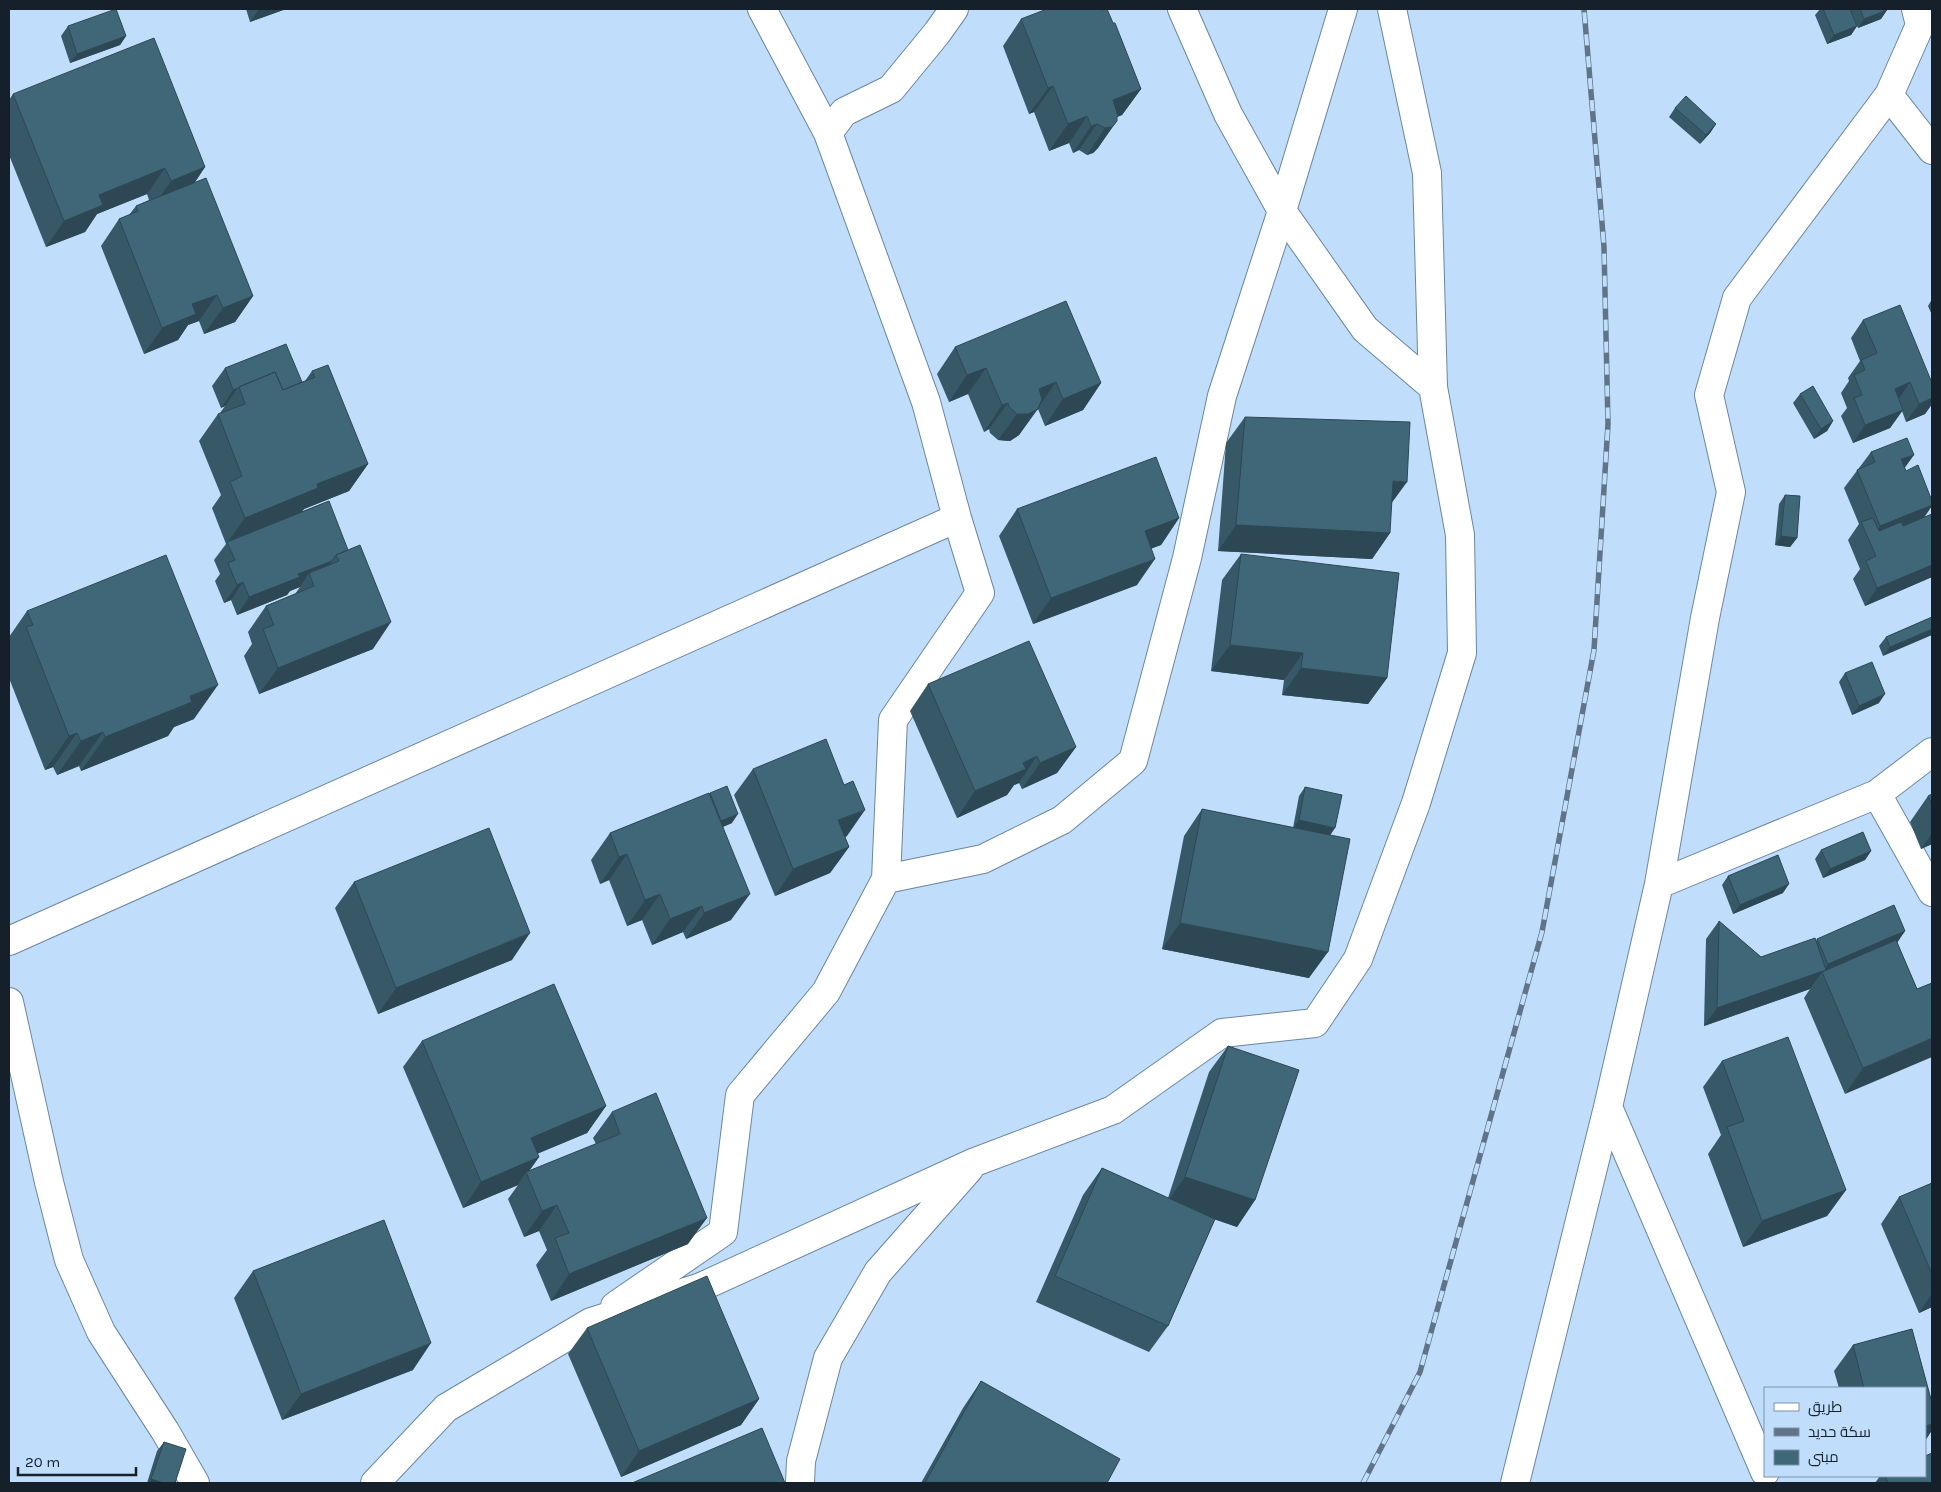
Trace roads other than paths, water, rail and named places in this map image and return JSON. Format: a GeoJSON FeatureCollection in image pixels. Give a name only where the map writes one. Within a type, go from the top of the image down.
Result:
{"type":"FeatureCollection","features":[{"type":"Feature","properties":{"kind":"street"},"geometry":{"type":"LineString","coordinates":[[375,1483],[446,1408],[591,1322],[723,1232],[740,1095],[826,992],[886,879],[893,720],[980,593],[957,518],[926,402],[828,134],[762,9]]}},
{"type":"Feature","properties":{"kind":"street"},"geometry":{"type":"LineString","coordinates":[[828,134],[844,112],[891,89],[954,9]]}},
{"type":"Feature","properties":{"kind":"street"},"geometry":{"type":"LineString","coordinates":[[1182,9],[1228,114],[1282,211],[1365,329],[1433,387]]}},
{"type":"Feature","properties":{"kind":"street"},"geometry":{"type":"LineString","coordinates":[[886,879],[983,859],[992,855],[1062,820],[1133,761],[1187,558],[1222,396],[1282,211],[1343,9]]}},
{"type":"Feature","properties":{"kind":"street"},"geometry":{"type":"LineString","coordinates":[[591,1322],[701,1287],[975,1162],[1113,1110],[1222,1033],[1314,1023],[1358,959],[1416,803],[1462,653],[1460,535],[1433,387],[1427,172],[1392,9]]}},
{"type":"Feature","properties":{"kind":"street"},"geometry":{"type":"LineString","coordinates":[[1515,1483],[1608,1107],[1659,884],[1705,618],[1731,492],[1709,395],[1737,298],[1889,95],[1920,25],[1916,9]]}},
{"type":"Feature","properties":{"kind":"street"},"geometry":{"type":"LineString","coordinates":[[1889,95],[1932,150]]}},
{"type":"Feature","properties":{"kind":"street"},"geometry":{"type":"LineString","coordinates":[[9,941],[957,518]]}},
{"type":"Feature","properties":{"kind":"street"},"geometry":{"type":"LineString","coordinates":[[1659,884],[1877,794],[1932,752]]}},
{"type":"Feature","properties":{"kind":"street"},"geometry":{"type":"LineString","coordinates":[[1877,794],[1932,892]]}},
{"type":"Feature","properties":{"kind":"street"},"geometry":{"type":"LineString","coordinates":[[9,1002],[49,1182],[69,1260],[101,1332],[165,1431],[195,1483]]}},
{"type":"Feature","properties":{"kind":"street"},"geometry":{"type":"LineString","coordinates":[[1608,1107],[1764,1470]]}},
{"type":"Feature","properties":{"kind":"street"},"geometry":{"type":"LineString","coordinates":[[800,1483],[801,1461],[828,1358],[878,1272],[975,1162]]}},
{"type":"Feature","properties":{"kind":"railway"},"geometry":{"type":"LineString","coordinates":[[1363,1483],[1420,1372],[1542,932],[1594,650],[1608,424],[1604,247],[1584,9]]}}]}
